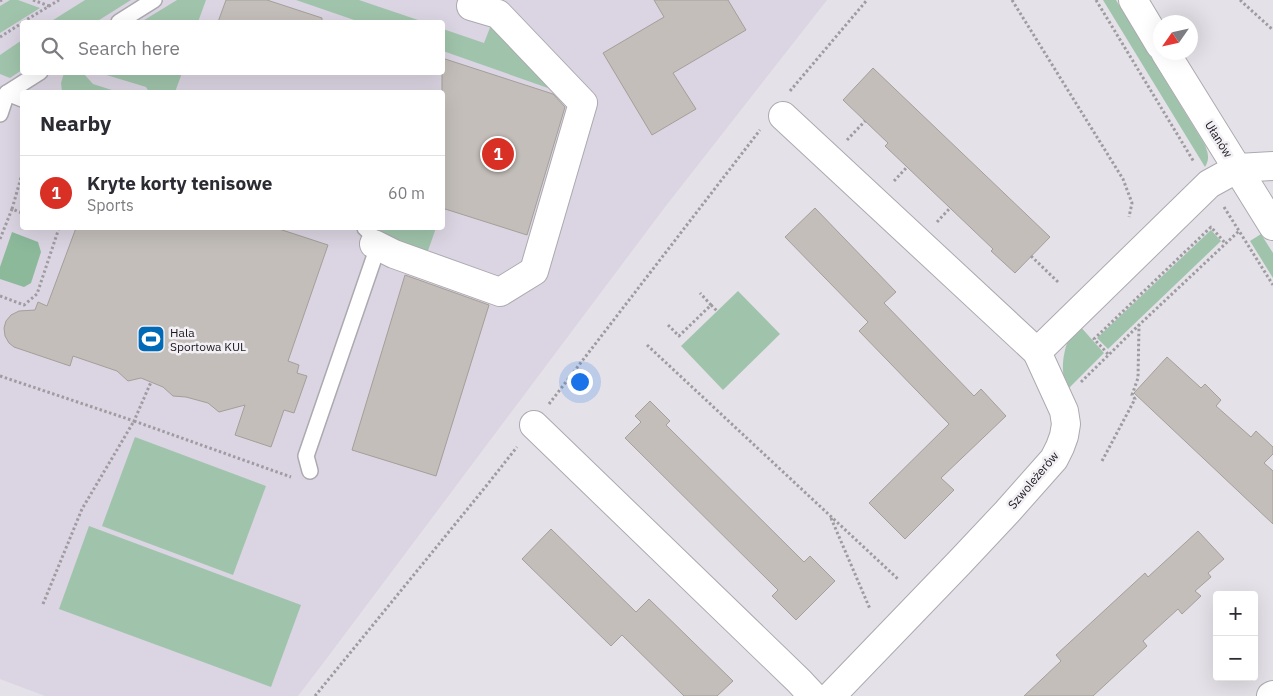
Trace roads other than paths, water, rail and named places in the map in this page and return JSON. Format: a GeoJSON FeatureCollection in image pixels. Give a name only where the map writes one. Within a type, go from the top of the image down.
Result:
{"type":"FeatureCollection","features":[{"type":"Feature","properties":{"kind":"street"},"geometry":{"type":"LineString","coordinates":[[1132,0],[1153,34]]}},
{"type":"Feature","properties":{"kind":"street"},"geometry":{"type":"LineString","coordinates":[[369,236],[394,254],[500,292],[534,271],[583,103],[498,14],[471,6]]}},
{"type":"Feature","properties":{"kind":"street","name":"Ułanów"},"geometry":{"type":"LineString","coordinates":[[1170,60],[1273,226]]}},
{"type":"Feature","properties":{"kind":"street"},"geometry":{"type":"LineString","coordinates":[[778,112],[1037,352],[1209,184],[1238,168],[1273,166]]}},
{"type":"Feature","properties":{"kind":"street","name":"Szwoleżerów"},"geometry":{"type":"LineString","coordinates":[[831,696],[966,555],[1054,459],[1064,436],[1066,424],[1064,411],[1037,352]]}},
{"type":"Feature","properties":{"kind":"street"},"geometry":{"type":"LineString","coordinates":[[534,425],[813,696]]}},
{"type":"Feature","properties":{"kind":"lane"},"geometry":{"type":"LineString","coordinates":[[122,20],[154,0]]}},
{"type":"Feature","properties":{"kind":"lane"},"geometry":{"type":"LineString","coordinates":[[0,114],[7,94],[36,75]]}},
{"type":"Feature","properties":{"kind":"lane"},"geometry":{"type":"LineString","coordinates":[[7,94],[20,98]]}},
{"type":"Feature","properties":{"kind":"lane"},"geometry":{"type":"LineString","coordinates":[[310,471],[306,456],[375,255],[369,236]]}},
{"type":"Feature","properties":{"kind":"place","name":"Kryte korty tenisowe"},"geometry":{"type":"Point","coordinates":[498,154]}},
{"type":"Feature","properties":{"kind":"place","name":"Hala Sportowa KUL"},"geometry":{"type":"Point","coordinates":[151,339]}}]}
